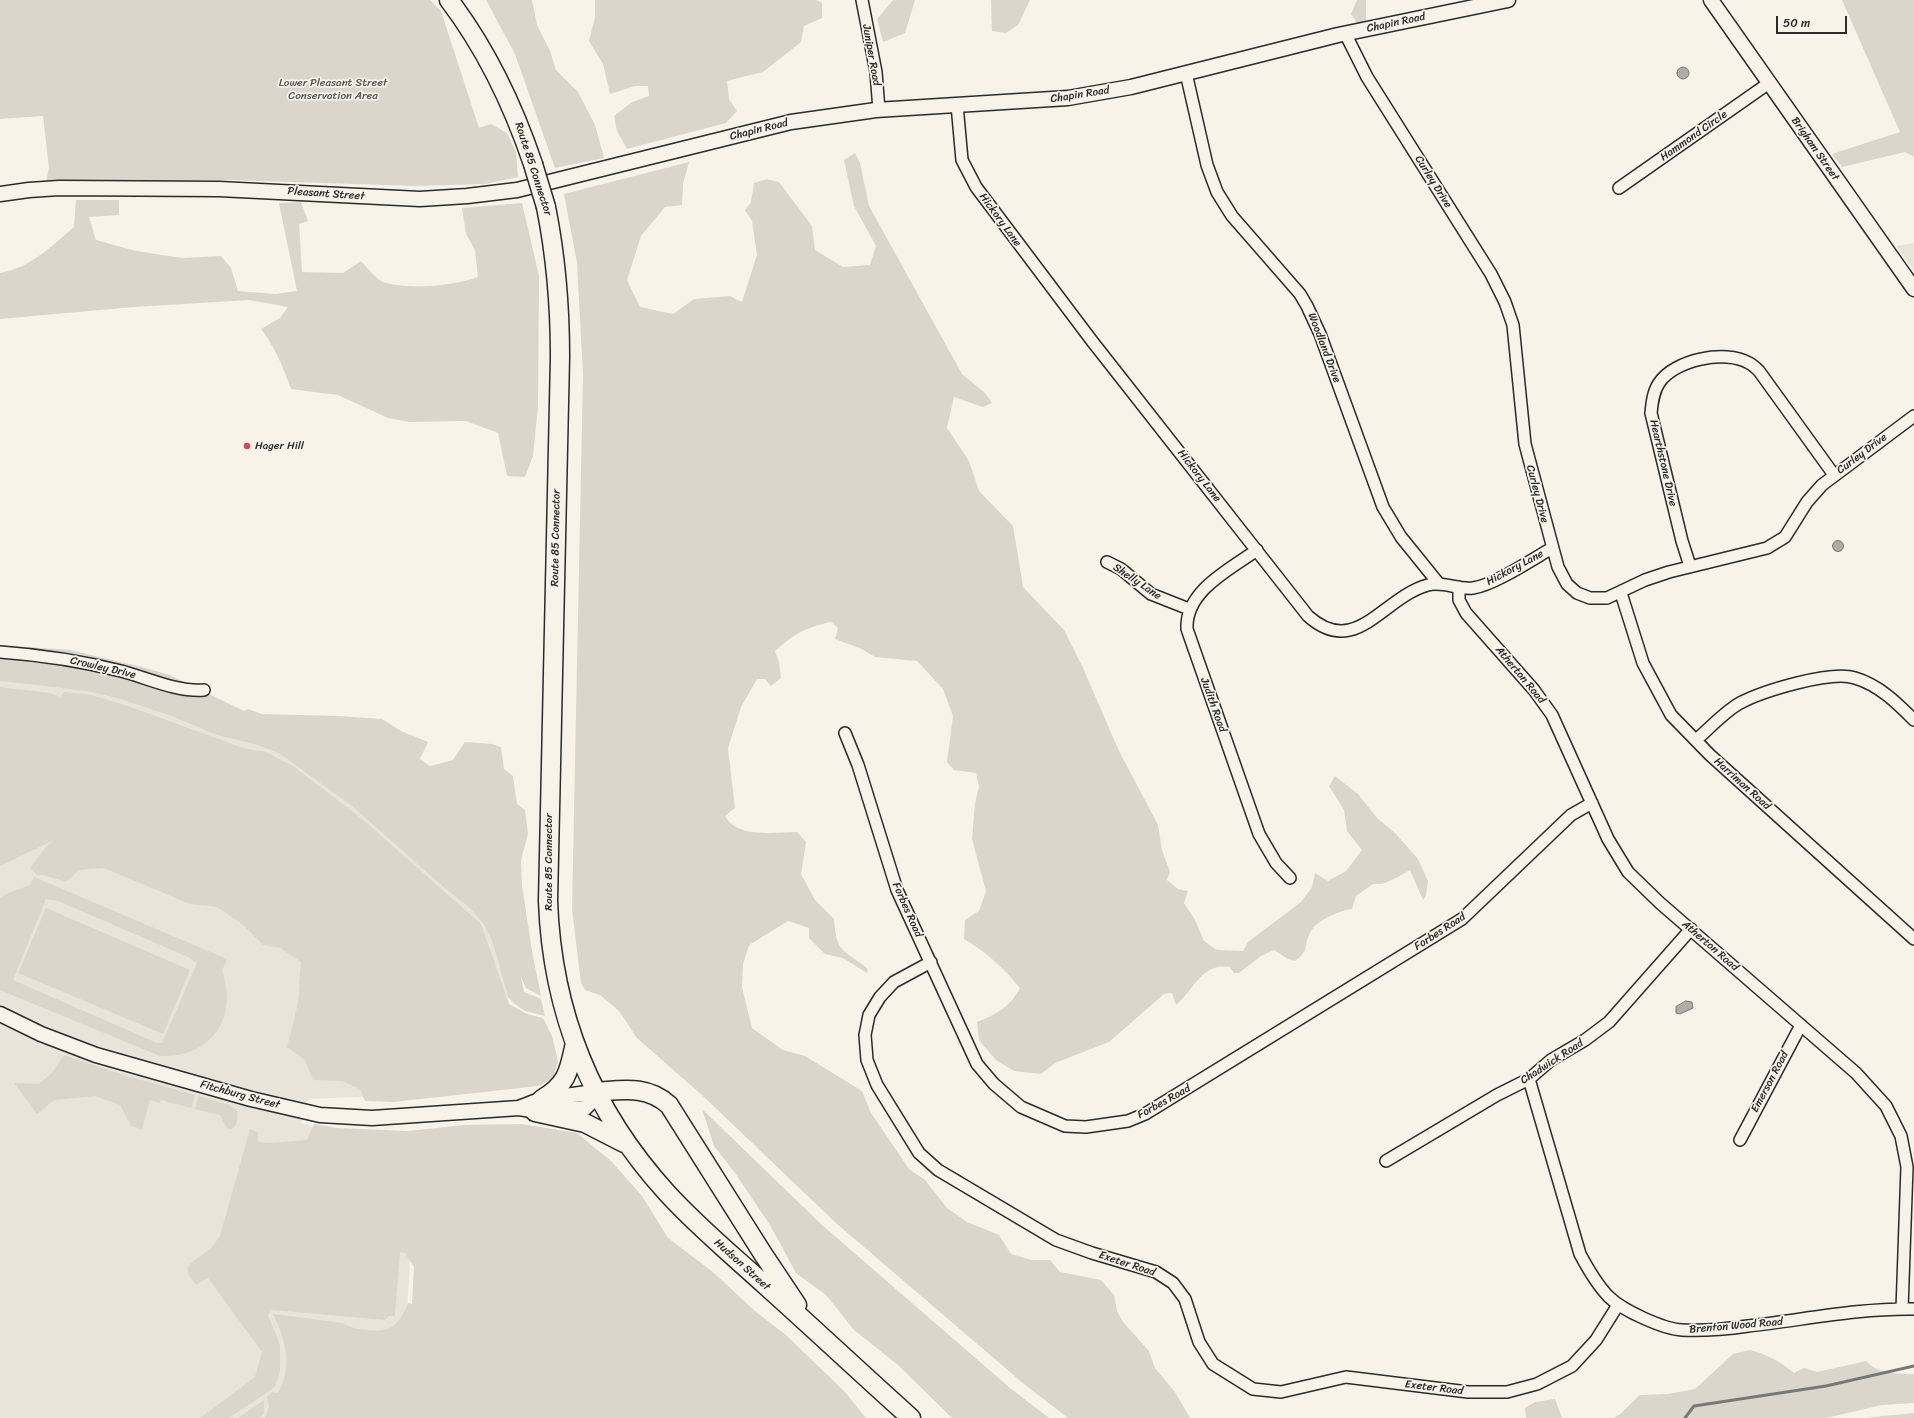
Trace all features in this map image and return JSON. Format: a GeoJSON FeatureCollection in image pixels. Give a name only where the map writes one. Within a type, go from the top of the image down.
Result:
{"type":"FeatureCollection","features":[{"type":"Feature","properties":{"kind":"main road","name":"Route 85 Connector"},"geometry":{"type":"LineString","coordinates":[[449,0],[479,43],[519,123],[546,207],[554,250],[559,292],[560,357],[548,826],[548,907],[555,972],[575,1043],[595,1092]]}},
{"type":"Feature","properties":{"kind":"main road"},"geometry":{"type":"LineString","coordinates":[[532,1106],[557,1089],[566,1079],[575,1043]]}},
{"type":"Feature","properties":{"kind":"main road"},"geometry":{"type":"LineString","coordinates":[[595,1092],[628,1089],[644,1090],[658,1096],[669,1105],[780,1280],[802,1311],[832,1347]]}},
{"type":"Feature","properties":{"kind":"main road","name":"Hudson Street"},"geometry":{"type":"LineString","coordinates":[[595,1092],[628,1146],[655,1180],[683,1210],[911,1418]]}},
{"type":"Feature","properties":{"kind":"main road"},"geometry":{"type":"LineString","coordinates":[[532,1106],[585,1123],[607,1133],[628,1146]]}},
{"type":"Feature","properties":{"kind":"street","name":"Juniper Road"},"geometry":{"type":"LineString","coordinates":[[862,0],[876,72],[879,110]]}},
{"type":"Feature","properties":{"kind":"street","name":"Chapin Road"},"geometry":{"type":"LineString","coordinates":[[648,157],[791,122],[833,115],[879,110],[1068,98],[1131,87],[1478,3],[1508,0]]}},
{"type":"Feature","properties":{"kind":"street","name":"Brigham Street"},"geometry":{"type":"LineString","coordinates":[[1711,2],[1914,289]]}},
{"type":"Feature","properties":{"kind":"street","name":"Curley Drive"},"geometry":{"type":"LineString","coordinates":[[1345,34],[1367,77],[1491,274],[1505,302],[1515,336],[1520,413],[1525,444],[1552,548],[1566,584],[1577,593],[1598,599],[1607,598],[1621,593],[1645,580],[1690,566],[1767,548],[1785,537],[1807,502],[1822,485],[1914,416]]}},
{"type":"Feature","properties":{"kind":"street","name":"Woodland Drive"},"geometry":{"type":"LineString","coordinates":[[1186,73],[1207,165],[1217,192],[1232,216],[1290,282],[1307,306],[1320,334],[1383,507],[1401,537],[1439,584]]}},
{"type":"Feature","properties":{"kind":"street","name":"Hammond Circle"},"geometry":{"type":"LineString","coordinates":[[1619,188],[1769,83]]}},
{"type":"Feature","properties":{"kind":"street","name":"Hickory Lane"},"geometry":{"type":"LineString","coordinates":[[957,105],[962,160],[976,188],[1087,335],[1308,616],[1318,626],[1331,631],[1345,632],[1360,627],[1411,592],[1430,585],[1439,584],[1476,588],[1491,582],[1552,548]]}},
{"type":"Feature","properties":{"kind":"street","name":"Pleasant Street"},"geometry":{"type":"LineString","coordinates":[[0,194],[60,188],[220,189],[420,199],[467,196],[517,190],[648,157]]}},
{"type":"Feature","properties":{"kind":"street","name":"Hearthstone Drive"},"geometry":{"type":"LineString","coordinates":[[1690,566],[1682,541],[1652,413],[1652,399],[1658,384],[1668,373],[1694,360],[1707,358],[1724,357],[1739,359],[1749,363],[1759,371],[1834,475]]}},
{"type":"Feature","properties":{"kind":"street"},"geometry":{"type":"LineString","coordinates":[[1189,609],[1193,601],[1204,589],[1257,550]]}},
{"type":"Feature","properties":{"kind":"street","name":"Shelly Lane"},"geometry":{"type":"LineString","coordinates":[[1107,562],[1121,569],[1152,594],[1189,609]]}},
{"type":"Feature","properties":{"kind":"street","name":"Atherton Road"},"geometry":{"type":"LineString","coordinates":[[1459,587],[1459,600],[1466,613],[1530,685],[1552,715],[1610,845],[1625,867],[1641,885],[1691,930],[1801,1025],[1873,1090],[1886,1106],[1901,1136],[1906,1156],[1907,1178],[1902,1309]]}},
{"type":"Feature","properties":{"kind":"street","name":"Harriman Road"},"geometry":{"type":"LineString","coordinates":[[1621,593],[1636,642],[1651,680],[1671,716],[1914,939]]}},
{"type":"Feature","properties":{"kind":"street","name":"Judith Road"},"geometry":{"type":"LineString","coordinates":[[1189,609],[1186,619],[1190,641],[1259,834],[1276,862],[1290,878]]}},
{"type":"Feature","properties":{"kind":"street","name":"Crowley Drive"},"geometry":{"type":"LineString","coordinates":[[0,652],[71,660],[123,672],[186,690],[204,690]]}},
{"type":"Feature","properties":{"kind":"street"},"geometry":{"type":"LineString","coordinates":[[1696,740],[1739,704],[1755,696],[1794,684],[1841,676],[1854,677],[1879,689],[1896,702],[1914,720]]}},
{"type":"Feature","properties":{"kind":"street","name":"Forbes Road"},"geometry":{"type":"LineString","coordinates":[[845,733],[858,765],[897,890],[977,1064],[1008,1098],[1021,1108],[1065,1126],[1086,1127],[1128,1121],[1161,1105],[1462,919],[1571,815],[1592,803]]}},
{"type":"Feature","properties":{"kind":"street","name":"Chadwick Road"},"geometry":{"type":"LineString","coordinates":[[1386,1161],[1497,1095],[1529,1079],[1551,1060],[1585,1040],[1609,1022],[1691,930]]}},
{"type":"Feature","properties":{"kind":"street","name":"Exeter Road"},"geometry":{"type":"LineString","coordinates":[[931,962],[894,982],[880,997],[869,1015],[865,1035],[868,1060],[878,1086],[919,1153],[938,1170],[1056,1240],[1092,1253],[1156,1272],[1173,1283],[1185,1299],[1199,1342],[1214,1364],[1253,1389],[1281,1392],[1346,1377],[1468,1392],[1507,1392],[1537,1384],[1572,1366],[1596,1340],[1618,1305]]}},
{"type":"Feature","properties":{"kind":"street","name":"Fitchburg Street"},"geometry":{"type":"LineString","coordinates":[[0,1014],[41,1034],[96,1055],[251,1099],[303,1112],[337,1117],[372,1118],[532,1106]]}},
{"type":"Feature","properties":{"kind":"street","name":"Emerson Road"},"geometry":{"type":"LineString","coordinates":[[1740,1140],[1801,1025]]}},
{"type":"Feature","properties":{"kind":"street","name":"Brenton Wood Road"},"geometry":{"type":"LineString","coordinates":[[1529,1079],[1580,1254],[1600,1286],[1618,1305],[1659,1325],[1681,1330],[1733,1328],[1902,1309],[1914,1309]]}},
{"type":"Feature","properties":{"kind":"street"},"geometry":{"type":"LineString","coordinates":[[532,1106],[595,1092]]}},
{"type":"Feature","properties":{"kind":"shaded area"},"geometry":{"type":"Polygon","coordinates":[[[1683,67],[1687,69],[1689,73],[1687,77],[1683,79],[1679,77],[1677,73],[1679,69],[1683,67]]]}},
{"type":"Feature","properties":{"kind":"shaded area"},"geometry":{"type":"Polygon","coordinates":[[[1914,243],[1914,271],[1896,246],[1914,243]]]}},
{"type":"Feature","properties":{"kind":"shaded area"},"geometry":{"type":"Polygon","coordinates":[[[1836,541],[1840,541],[1842,542],[1842,550],[1836,551],[1833,548],[1833,544],[1836,541]]]}},
{"type":"Feature","properties":{"kind":"shaded area"},"geometry":{"type":"Polygon","coordinates":[[[0,681],[86,691],[120,699],[174,717],[216,735],[257,745],[280,754],[353,807],[441,885],[472,910],[485,926],[493,944],[508,997],[487,1092],[308,1099],[301,1123],[350,1138],[416,1154],[407,1314],[440,1418],[0,1418],[0,681]]]}},
{"type":"Feature","properties":{"kind":"shaded area"},"geometry":{"type":"Polygon","coordinates":[[[1686,1001],[1692,1002],[1693,1008],[1680,1014],[1676,1013],[1676,1007],[1686,1001]]]}},
{"type":"Feature","properties":{"kind":"green space","name":"Lower Pleasant Street Conservation Area"},"geometry":{"type":"Polygon","coordinates":[[[0,0],[430,0],[441,11],[479,128],[491,124],[507,133],[516,152],[518,177],[486,184],[415,186],[230,180],[46,182],[49,168],[43,116],[0,119],[0,0]]]}},
{"type":"Feature","properties":{"kind":"green space"},"geometry":{"type":"Polygon","coordinates":[[[486,0],[532,0],[537,25],[550,51],[556,70],[578,92],[595,125],[604,158],[555,168],[515,54],[486,0]]]}},
{"type":"Feature","properties":{"kind":"green space"},"geometry":{"type":"Polygon","coordinates":[[[595,0],[816,0],[822,3],[822,18],[804,26],[801,42],[763,72],[727,81],[729,99],[737,111],[726,123],[627,149],[617,131],[614,116],[632,102],[649,96],[648,86],[635,86],[610,94],[603,64],[589,41],[595,17],[595,0]]]}},
{"type":"Feature","properties":{"kind":"green space"},"geometry":{"type":"Polygon","coordinates":[[[893,0],[915,0],[905,33],[883,42],[877,19],[893,0]]]}},
{"type":"Feature","properties":{"kind":"green space"},"geometry":{"type":"Polygon","coordinates":[[[991,0],[1030,0],[1018,25],[1006,33],[992,31],[991,0]]]}},
{"type":"Feature","properties":{"kind":"green space"},"geometry":{"type":"Polygon","coordinates":[[[1357,0],[1366,0],[1366,22],[1360,27],[1351,14],[1357,0]]]}},
{"type":"Feature","properties":{"kind":"green space"},"geometry":{"type":"Polygon","coordinates":[[[1842,0],[1914,0],[1914,157],[1905,152],[1842,167],[1832,154],[1900,132],[1842,0]]]}},
{"type":"Feature","properties":{"kind":"green space"},"geometry":{"type":"Polygon","coordinates":[[[855,153],[860,163],[869,206],[962,374],[985,393],[992,403],[983,407],[954,397],[947,428],[969,461],[979,491],[1013,526],[1023,587],[1064,630],[1083,668],[1119,751],[1158,825],[1162,850],[1170,872],[1167,880],[1178,889],[1188,891],[1184,903],[1195,920],[1204,941],[1217,950],[1243,951],[1248,942],[1301,902],[1312,887],[1315,873],[1328,881],[1346,871],[1362,850],[1347,831],[1344,810],[1329,786],[1335,776],[1358,794],[1377,818],[1396,834],[1418,859],[1428,881],[1426,895],[1423,900],[1410,870],[1382,884],[1373,884],[1356,896],[1352,909],[1334,914],[1316,925],[1309,935],[1303,954],[1295,961],[1288,959],[1274,950],[1261,956],[1239,973],[1234,973],[1230,967],[1212,969],[1199,978],[1183,999],[1176,1005],[1172,993],[1164,994],[1109,1042],[1055,1063],[1041,1074],[1014,1071],[996,1060],[979,1040],[977,1022],[1002,1009],[1012,1000],[1020,988],[994,961],[980,949],[964,939],[965,920],[979,911],[986,891],[972,839],[975,803],[979,787],[976,773],[954,770],[947,762],[953,716],[943,689],[917,661],[875,657],[862,649],[835,639],[838,628],[831,622],[795,635],[775,651],[779,662],[781,678],[771,686],[765,679],[757,679],[741,707],[728,748],[735,808],[725,816],[731,823],[748,831],[758,833],[797,832],[806,842],[801,874],[815,900],[834,919],[839,945],[847,954],[868,969],[867,973],[843,958],[825,954],[809,938],[809,928],[788,921],[749,945],[743,964],[742,987],[752,1028],[783,1050],[805,1056],[862,1091],[871,1113],[909,1169],[925,1180],[947,1208],[967,1222],[999,1235],[1011,1254],[1032,1260],[1050,1260],[1060,1272],[1101,1280],[1114,1295],[1117,1311],[1123,1322],[1149,1351],[1155,1368],[1175,1392],[1190,1418],[1068,1418],[1024,1384],[836,1223],[704,1097],[637,1038],[619,1011],[600,995],[585,990],[581,983],[572,909],[583,374],[577,263],[564,194],[689,162],[683,184],[682,205],[665,207],[641,236],[627,280],[640,307],[673,314],[694,299],[730,296],[742,302],[757,255],[752,221],[745,210],[751,202],[754,183],[767,179],[779,182],[812,226],[815,250],[843,267],[870,265],[876,246],[854,206],[844,160],[855,153]]]}},
{"type":"Feature","properties":{"kind":"green space"},"geometry":{"type":"Polygon","coordinates":[[[76,200],[119,200],[119,215],[89,217],[96,240],[136,251],[182,258],[221,256],[231,268],[238,291],[276,294],[297,291],[279,203],[301,202],[308,221],[299,224],[302,272],[343,273],[361,261],[383,282],[405,286],[431,286],[457,283],[478,277],[475,250],[466,234],[462,208],[522,203],[539,276],[538,406],[533,456],[525,477],[507,476],[498,433],[466,421],[409,422],[388,418],[338,395],[291,389],[278,358],[261,329],[280,318],[288,307],[249,300],[134,307],[0,319],[0,273],[31,261],[49,249],[74,227],[76,200]]]}},
{"type":"Feature","properties":{"kind":"green space"},"geometry":{"type":"Polygon","coordinates":[[[0,645],[70,650],[142,667],[170,675],[244,711],[248,709],[262,714],[339,716],[382,719],[401,731],[428,742],[420,759],[430,766],[453,760],[465,742],[492,744],[501,747],[504,769],[513,776],[517,804],[525,810],[528,834],[521,860],[522,886],[532,951],[541,996],[526,988],[521,977],[524,992],[541,999],[545,1016],[525,1011],[508,997],[493,944],[485,926],[472,910],[441,885],[353,807],[280,754],[257,745],[216,735],[174,717],[120,699],[86,691],[0,681],[0,645]]]}},
{"type":"Feature","properties":{"kind":"green space"},"geometry":{"type":"Polygon","coordinates":[[[0,687],[50,693],[60,697],[64,692],[91,695],[128,706],[243,748],[266,752],[293,766],[362,819],[481,924],[509,1004],[527,1014],[543,1018],[552,1036],[558,1061],[553,1078],[539,1086],[393,1102],[365,1101],[360,1089],[342,1081],[313,1080],[305,1060],[287,1047],[298,1003],[301,962],[280,948],[263,945],[242,924],[217,907],[190,904],[104,868],[79,870],[66,882],[44,875],[37,875],[30,868],[46,847],[54,840],[0,866],[0,687]]]}},
{"type":"Feature","properties":{"kind":"green space"},"geometry":{"type":"Polygon","coordinates":[[[34,877],[227,959],[222,971],[226,989],[227,1005],[223,1020],[216,1032],[206,1043],[193,1050],[178,1055],[160,1056],[0,990],[0,899],[6,894],[30,885],[34,877]],[[46,899],[13,980],[157,1043],[162,1043],[197,963],[188,957],[58,901],[46,899]]]}},
{"type":"Feature","properties":{"kind":"green space"},"geometry":{"type":"Polygon","coordinates":[[[46,908],[190,970],[163,1034],[18,973],[46,908]]]}},
{"type":"Feature","properties":{"kind":"green space"},"geometry":{"type":"Polygon","coordinates":[[[64,1055],[124,1075],[195,1095],[191,1108],[161,1100],[160,1103],[150,1100],[142,1129],[131,1126],[120,1105],[95,1096],[54,1100],[37,1114],[14,1083],[39,1084],[52,1073],[64,1055]]]}},
{"type":"Feature","properties":{"kind":"green space"},"geometry":{"type":"Polygon","coordinates":[[[199,1096],[229,1105],[237,1111],[237,1121],[234,1127],[232,1129],[227,1128],[220,1115],[195,1109],[199,1096]]]}},
{"type":"Feature","properties":{"kind":"green space"},"geometry":{"type":"Polygon","coordinates":[[[702,1109],[822,1225],[1010,1388],[1049,1418],[952,1418],[898,1365],[854,1330],[826,1295],[796,1273],[770,1225],[735,1173],[714,1146],[702,1109]]]}},
{"type":"Feature","properties":{"kind":"green space"},"geometry":{"type":"Polygon","coordinates":[[[314,1124],[337,1128],[408,1131],[464,1125],[522,1124],[577,1133],[612,1162],[642,1196],[668,1238],[713,1272],[756,1312],[786,1335],[845,1392],[866,1418],[265,1418],[269,1406],[267,1397],[272,1392],[278,1393],[283,1383],[286,1363],[284,1343],[273,1314],[343,1323],[363,1330],[375,1331],[388,1329],[398,1322],[408,1303],[412,1304],[414,1267],[405,1253],[400,1252],[395,1316],[389,1316],[385,1320],[272,1310],[268,1315],[280,1345],[280,1372],[275,1387],[229,1418],[200,1418],[255,1377],[262,1352],[208,1278],[196,1285],[188,1274],[188,1268],[190,1264],[211,1248],[220,1236],[250,1129],[258,1132],[258,1142],[269,1143],[307,1140],[314,1124]]]}},
{"type":"Feature","properties":{"kind":"green space"},"geometry":{"type":"Polygon","coordinates":[[[1750,1350],[1774,1359],[1794,1373],[1804,1368],[1817,1372],[1866,1361],[1876,1369],[1882,1371],[1914,1374],[1914,1403],[1882,1405],[1826,1418],[1613,1418],[1619,1415],[1640,1395],[1668,1394],[1695,1389],[1733,1354],[1750,1350]]]}},
{"type":"Feature","properties":{"kind":"green space"},"geometry":{"type":"Polygon","coordinates":[[[1555,1399],[1562,1418],[1526,1418],[1525,1408],[1535,1402],[1555,1399]]]}},
{"type":"Feature","properties":{"kind":"green space"},"geometry":{"type":"Polygon","coordinates":[[[264,1400],[264,1413],[260,1418],[238,1418],[264,1400]]]}},
{"type":"Feature","properties":{"kind":"green space"},"geometry":{"type":"Polygon","coordinates":[[[1914,1413],[1914,1418],[1868,1418],[1873,1417],[1914,1413]]]}},
{"type":"Feature","properties":{"kind":"waterway"},"geometry":{"type":"LineString","coordinates":[[1685,1418],[1694,1406],[1826,1386],[1914,1366]]}},
{"type":"Feature","properties":{"kind":"place","name":"Hager Hill"},"geometry":{"type":"Point","coordinates":[247,446]}}]}
